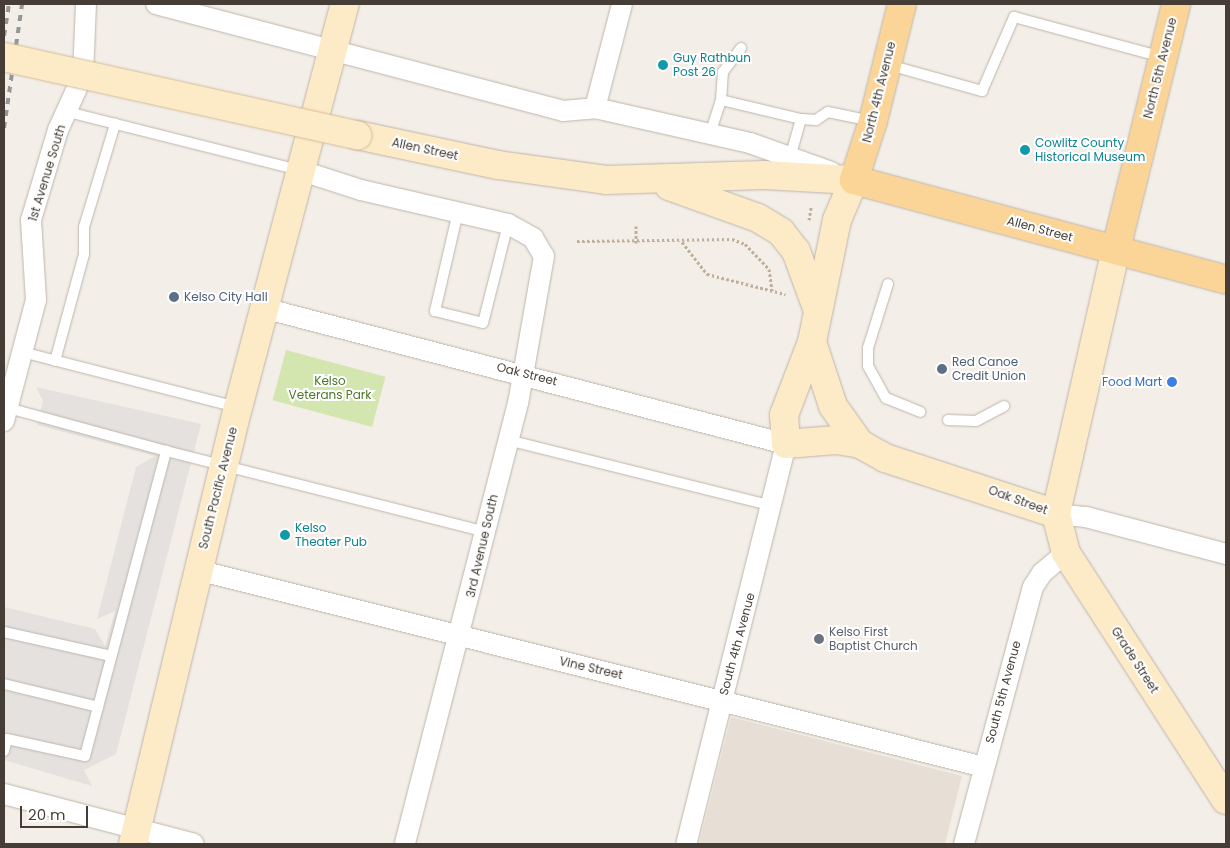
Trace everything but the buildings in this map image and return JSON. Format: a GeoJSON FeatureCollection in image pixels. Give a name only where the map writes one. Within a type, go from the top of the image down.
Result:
{"type":"FeatureCollection","features":[{"type":"Feature","properties":{"kind":"main road","name":"South Pacific Avenue"},"geometry":{"type":"LineString","coordinates":[[135,837],[197,570],[238,408],[267,309],[302,170],[308,134],[345,4]]}},
{"type":"Feature","properties":{"kind":"main road","name":"North 4th Avenue"},"geometry":{"type":"LineString","coordinates":[[854,180],[874,121],[885,64],[902,4]]}},
{"type":"Feature","properties":{"kind":"main road","name":"North 5th Avenue"},"geometry":{"type":"LineString","coordinates":[[1116,249],[1176,4]]}},
{"type":"Feature","properties":{"kind":"main road","name":"Allen Street"},"geometry":{"type":"LineString","coordinates":[[4,57],[357,135],[553,175],[656,181],[764,175],[854,180],[1226,280]]}},
{"type":"Feature","properties":{"kind":"main road"},"geometry":{"type":"LineString","coordinates":[[854,180],[837,220],[812,342],[784,415],[786,444],[836,440],[860,444]]}},
{"type":"Feature","properties":{"kind":"main road"},"geometry":{"type":"LineString","coordinates":[[656,181],[758,218],[781,232],[796,250],[818,310]]}},
{"type":"Feature","properties":{"kind":"main road"},"geometry":{"type":"LineString","coordinates":[[1056,514],[1116,249]]}},
{"type":"Feature","properties":{"kind":"main road","name":"Oak Street"},"geometry":{"type":"LineString","coordinates":[[812,342],[833,406],[860,444],[885,458],[1056,514]]}},
{"type":"Feature","properties":{"kind":"main road","name":"Grade Street"},"geometry":{"type":"LineString","coordinates":[[1056,514],[1066,553],[1226,800]]}},
{"type":"Feature","properties":{"kind":"street","name":"1st Avenue South"},"geometry":{"type":"LineString","coordinates":[[6,414],[36,300],[31,220],[58,130],[68,112],[83,75],[86,4]]}},
{"type":"Feature","properties":{"kind":"street","name":"Allen Street"},"geometry":{"type":"LineString","coordinates":[[156,4],[563,111],[595,108],[710,134],[854,180]]}},
{"type":"Feature","properties":{"kind":"street"},"geometry":{"type":"LineString","coordinates":[[595,108],[622,4]]}},
{"type":"Feature","properties":{"kind":"street"},"geometry":{"type":"LineString","coordinates":[[302,170],[508,224]]}},
{"type":"Feature","properties":{"kind":"street","name":"3rd Avenue South"},"geometry":{"type":"LineString","coordinates":[[405,844],[460,638],[484,532],[508,440],[545,271],[539,246],[525,231],[508,224]]}},
{"type":"Feature","properties":{"kind":"street","name":"Oak Street"},"geometry":{"type":"LineString","coordinates":[[267,309],[522,373],[786,444]]}},
{"type":"Feature","properties":{"kind":"street","name":"South 4th Avenue"},"geometry":{"type":"LineString","coordinates":[[686,844],[773,506],[786,444]]}},
{"type":"Feature","properties":{"kind":"street","name":"Oak Street"},"geometry":{"type":"LineString","coordinates":[[1056,514],[1086,517],[1226,554]]}},
{"type":"Feature","properties":{"kind":"street","name":"South 5th Avenue"},"geometry":{"type":"LineString","coordinates":[[964,844],[1033,587],[1066,553]]}},
{"type":"Feature","properties":{"kind":"street","name":"Vine Street"},"geometry":{"type":"LineString","coordinates":[[197,570],[460,638],[723,700],[984,767]]}},
{"type":"Feature","properties":{"kind":"street"},"geometry":{"type":"LineString","coordinates":[[4,794],[135,837],[194,844]]}},
{"type":"Feature","properties":{"kind":"lane"},"geometry":{"type":"LineString","coordinates":[[885,64],[982,91],[1014,17],[1163,57]]}},
{"type":"Feature","properties":{"kind":"lane"},"geometry":{"type":"LineString","coordinates":[[710,134],[721,100],[723,72],[740,48]]}},
{"type":"Feature","properties":{"kind":"lane"},"geometry":{"type":"LineString","coordinates":[[721,100],[801,119],[816,120],[828,112],[874,121]]}},
{"type":"Feature","properties":{"kind":"lane"},"geometry":{"type":"LineString","coordinates":[[68,112],[302,170]]}},
{"type":"Feature","properties":{"kind":"lane"},"geometry":{"type":"LineString","coordinates":[[790,158],[801,119]]}},
{"type":"Feature","properties":{"kind":"lane"},"geometry":{"type":"LineString","coordinates":[[55,361],[84,254],[84,228],[115,124]]}},
{"type":"Feature","properties":{"kind":"lane"},"geometry":{"type":"LineString","coordinates":[[458,212],[435,311],[483,323],[508,224]]}},
{"type":"Feature","properties":{"kind":"lane"},"geometry":{"type":"LineString","coordinates":[[888,284],[868,348],[868,366],[886,398],[920,412]]}},
{"type":"Feature","properties":{"kind":"lane"},"geometry":{"type":"LineString","coordinates":[[22,352],[238,408]]}},
{"type":"Feature","properties":{"kind":"lane"},"geometry":{"type":"LineString","coordinates":[[948,420],[976,421],[1004,406]]}},
{"type":"Feature","properties":{"kind":"lane"},"geometry":{"type":"LineString","coordinates":[[6,414],[166,451],[484,532]]}},
{"type":"Feature","properties":{"kind":"lane"},"geometry":{"type":"LineString","coordinates":[[508,440],[773,506]]}},
{"type":"Feature","properties":{"kind":"lane"},"geometry":{"type":"LineString","coordinates":[[4,752],[5,738],[85,756],[166,451]]}},
{"type":"Feature","properties":{"kind":"lane"},"geometry":{"type":"LineString","coordinates":[[4,632],[111,656]]}},
{"type":"Feature","properties":{"kind":"lane"},"geometry":{"type":"LineString","coordinates":[[4,684],[98,707]]}},
{"type":"Feature","properties":{"kind":"path"},"geometry":{"type":"LineString","coordinates":[[809,220],[811,208]]}},
{"type":"Feature","properties":{"kind":"path"},"geometry":{"type":"LineString","coordinates":[[636,226],[636,243]]}},
{"type":"Feature","properties":{"kind":"path"},"geometry":{"type":"LineString","coordinates":[[577,241],[636,243],[682,242],[719,238],[745,244],[769,269],[772,291]]}},
{"type":"Feature","properties":{"kind":"path"},"geometry":{"type":"LineString","coordinates":[[682,242],[708,274],[793,296]]}},
{"type":"Feature","properties":{"kind":"shaded area"},"geometry":{"type":"Polygon","coordinates":[[[36,387],[201,424],[116,754],[84,770],[92,786],[4,760],[4,607],[95,629],[105,646],[115,611],[97,619],[136,467],[155,456],[37,425],[43,401],[36,387]]]}},
{"type":"Feature","properties":{"kind":"shaded area"},"geometry":{"type":"Polygon","coordinates":[[[731,717],[962,776],[945,844],[699,844],[731,717]]]}},
{"type":"Feature","properties":{"kind":"green space","name":"Kelso Veterans Park"},"geometry":{"type":"Polygon","coordinates":[[[286,350],[385,377],[372,427],[273,400],[286,350]]]}},
{"type":"Feature","properties":{"kind":"railway"},"geometry":{"type":"LineString","coordinates":[[4,36],[9,4]]}},
{"type":"Feature","properties":{"kind":"railway"},"geometry":{"type":"LineString","coordinates":[[4,128],[22,4]]}},
{"type":"Feature","properties":{"kind":"place","name":"Guy Rathbun Post 26"},"geometry":{"type":"Point","coordinates":[663,65]}},
{"type":"Feature","properties":{"kind":"place","name":"Cowlitz County Historical Museum"},"geometry":{"type":"Point","coordinates":[1025,150]}},
{"type":"Feature","properties":{"kind":"place","name":"Kelso City Hall"},"geometry":{"type":"Point","coordinates":[174,297]}},
{"type":"Feature","properties":{"kind":"place","name":"Red Canoe Credit Union"},"geometry":{"type":"Point","coordinates":[942,369]}},
{"type":"Feature","properties":{"kind":"place","name":"Food Mart"},"geometry":{"type":"Point","coordinates":[1172,382]}},
{"type":"Feature","properties":{"kind":"place","name":"Kelso Theater Pub"},"geometry":{"type":"Point","coordinates":[285,535]}},
{"type":"Feature","properties":{"kind":"place","name":"Kelso First Baptist Church"},"geometry":{"type":"Point","coordinates":[819,639]}}]}
